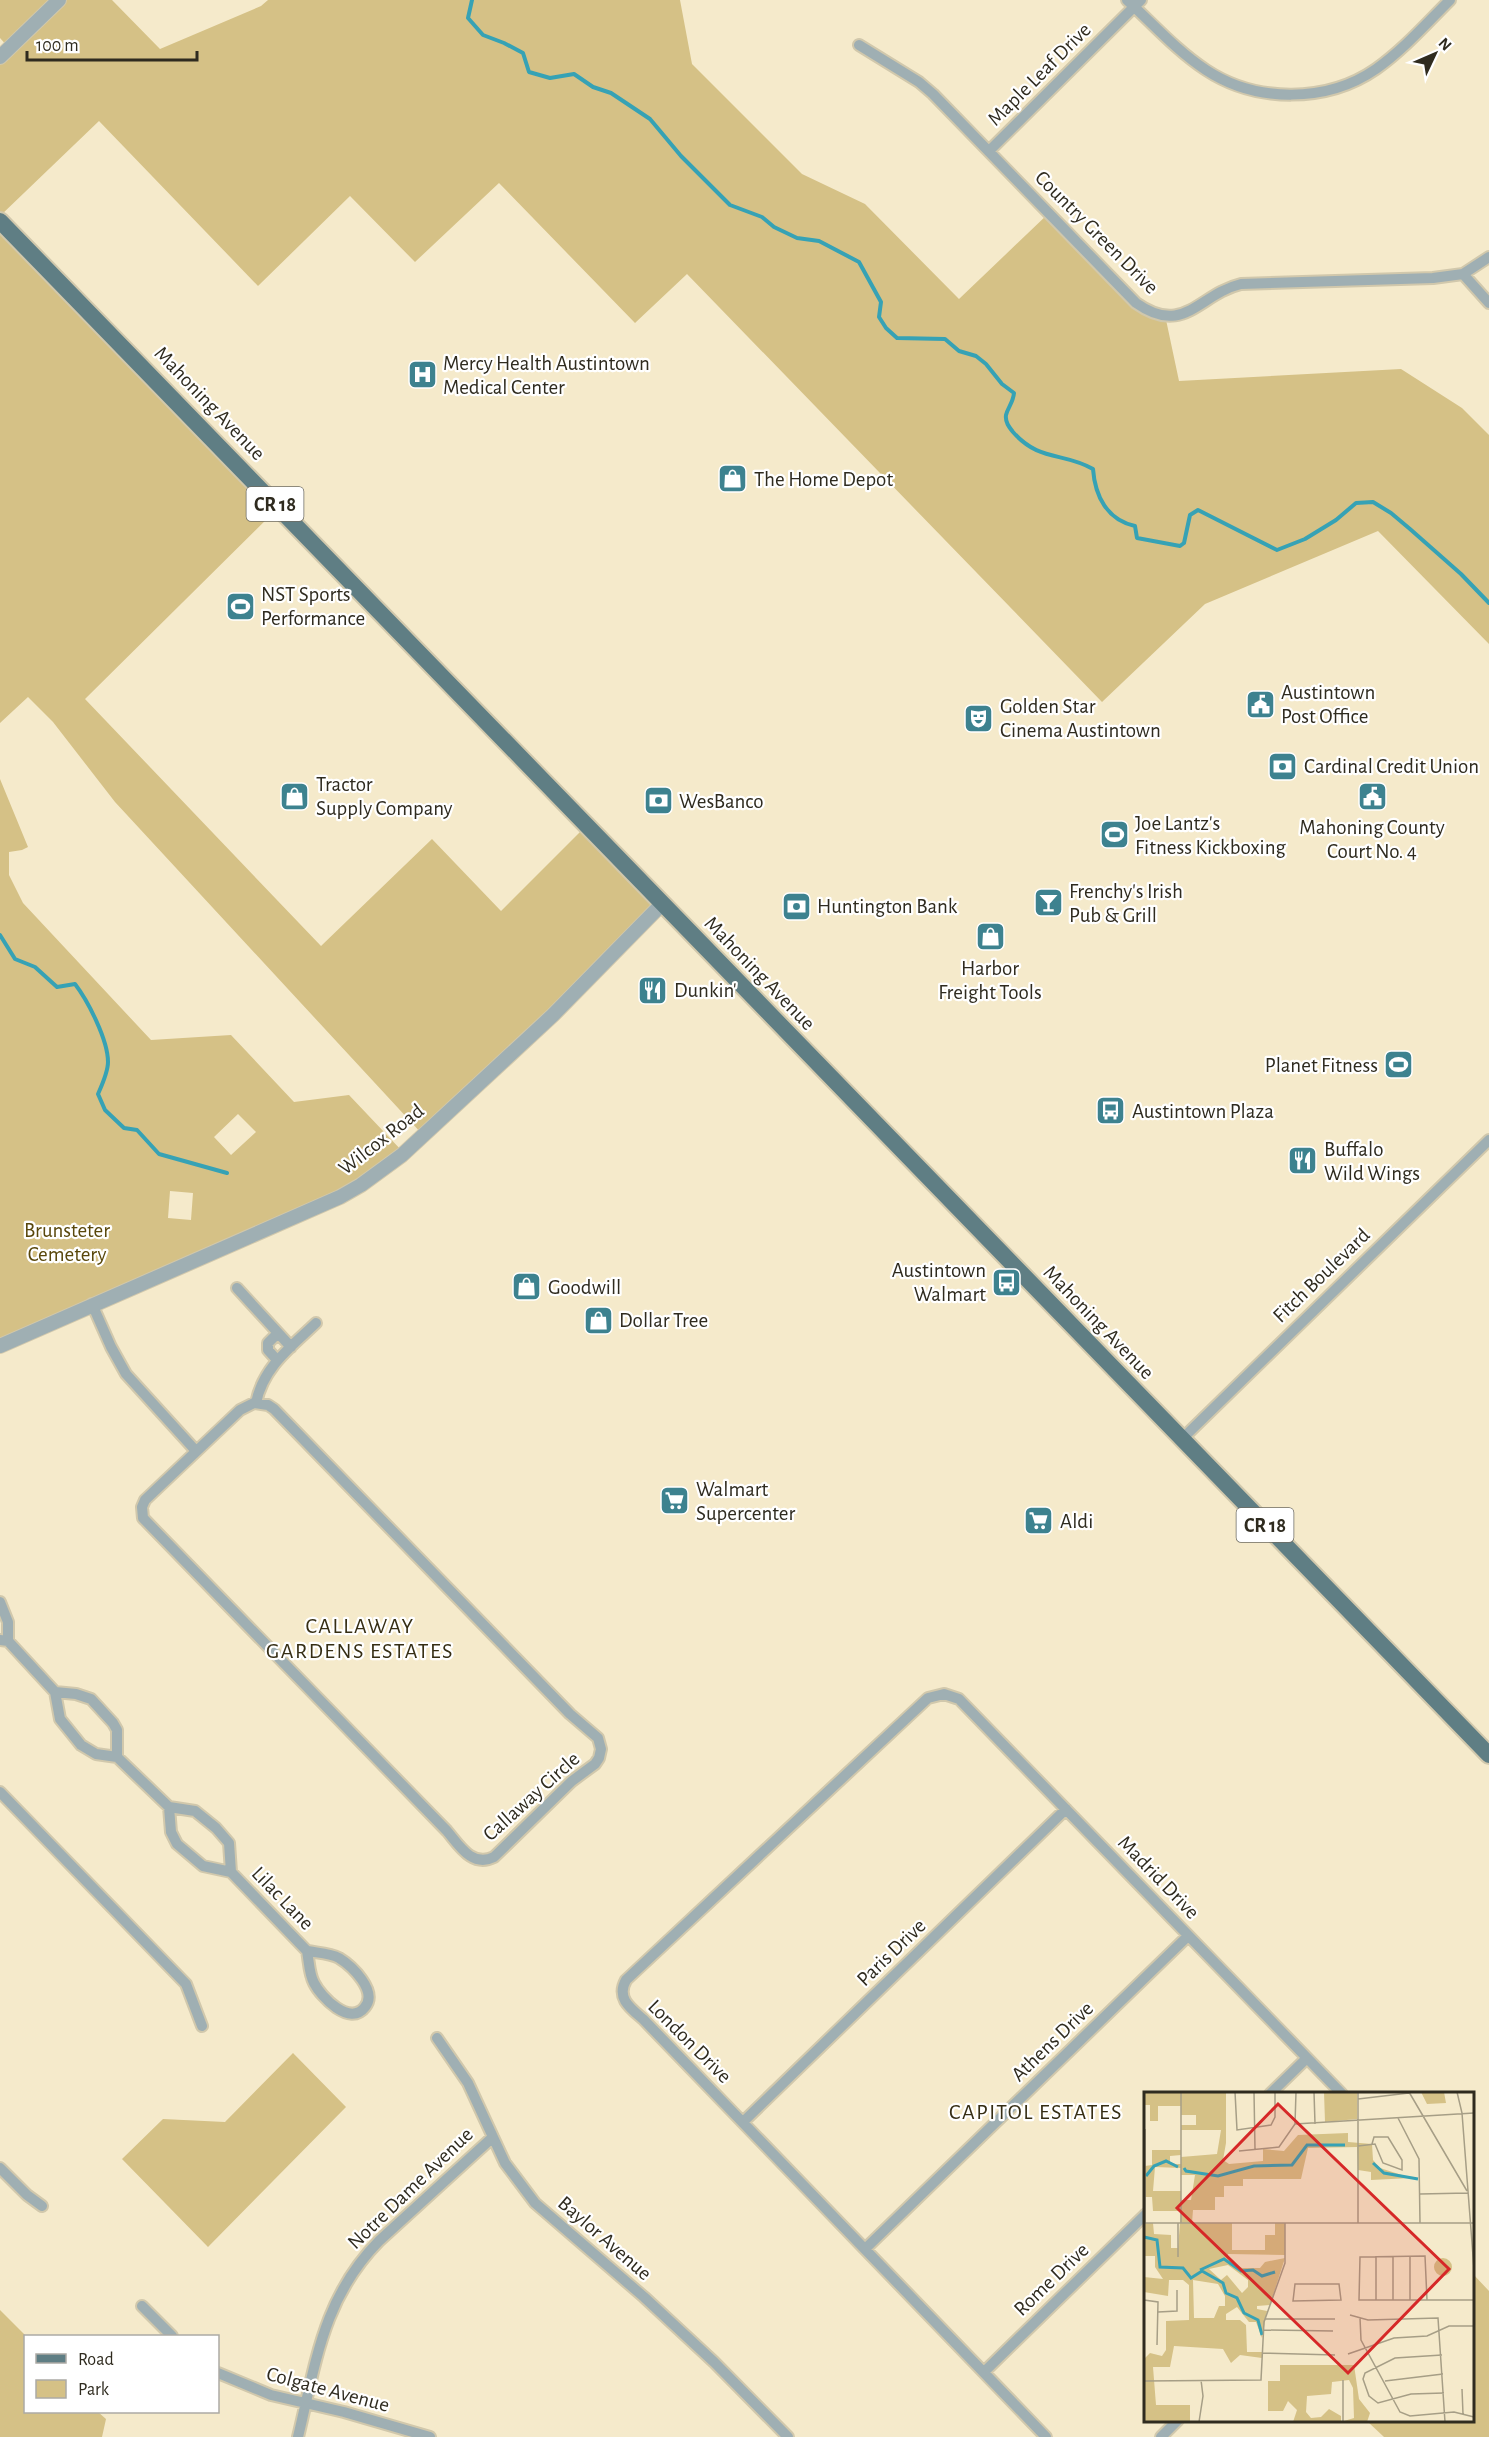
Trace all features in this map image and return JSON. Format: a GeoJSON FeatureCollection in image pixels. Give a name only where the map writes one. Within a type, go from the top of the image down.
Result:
{"type":"FeatureCollection","features":[{"type":"Feature","properties":{"kind":"main road","name":"Mahoning Avenue"},"geometry":{"type":"LineString","coordinates":[[0,221],[1489,1755]]}},
{"type":"Feature","properties":{"kind":"street"},"geometry":{"type":"LineString","coordinates":[[0,57],[59,0]]}},
{"type":"Feature","properties":{"kind":"street"},"geometry":{"type":"LineString","coordinates":[[1134,2],[1185,54],[1218,77],[1254,91],[1295,95],[1335,88],[1375,70],[1397,52],[1450,0]]}},
{"type":"Feature","properties":{"kind":"street","name":"Maple Leaf Drive"},"geometry":{"type":"LineString","coordinates":[[989,151],[1134,2]]}},
{"type":"Feature","properties":{"kind":"street","name":"Country Green Drive"},"geometry":{"type":"LineString","coordinates":[[859,45],[919,82],[1136,303],[1157,314],[1187,313],[1222,290],[1240,284],[1433,278],[1463,274],[1489,257]]}},
{"type":"Feature","properties":{"kind":"street"},"geometry":{"type":"LineString","coordinates":[[1463,274],[1489,303]]}},
{"type":"Feature","properties":{"kind":"street","name":"Wilcox Road"},"geometry":{"type":"LineString","coordinates":[[0,1346],[340,1197],[382,1170],[402,1155],[553,1015],[662,904]]}},
{"type":"Feature","properties":{"kind":"street","name":"Fitch Boulevard"},"geometry":{"type":"LineString","coordinates":[[1182,1439],[1489,1140]]}},
{"type":"Feature","properties":{"kind":"street"},"geometry":{"type":"LineString","coordinates":[[237,1288],[291,1347]]}},
{"type":"Feature","properties":{"kind":"street"},"geometry":{"type":"LineString","coordinates":[[92,1304],[126,1374],[196,1451]]}},
{"type":"Feature","properties":{"kind":"street"},"geometry":{"type":"LineString","coordinates":[[256,1403],[259,1389],[277,1360],[316,1323]]}},
{"type":"Feature","properties":{"kind":"street"},"geometry":{"type":"LineString","coordinates":[[277,1360],[268,1350],[268,1343],[278,1333]]}},
{"type":"Feature","properties":{"kind":"street","name":"Callaway Circle"},"geometry":{"type":"LineString","coordinates":[[256,1403],[268,1405],[274,1409],[570,1714],[598,1738],[601,1749],[595,1764],[572,1781],[494,1857],[483,1861],[469,1857],[447,1830],[161,1536],[146,1524],[142,1515],[145,1500],[240,1410],[256,1403]]}},
{"type":"Feature","properties":{"kind":"street"},"geometry":{"type":"LineString","coordinates":[[0,1602],[8,1622],[4,1640],[56,1692],[60,1719],[81,1745],[96,1754],[117,1757],[169,1808]]}},
{"type":"Feature","properties":{"kind":"street"},"geometry":{"type":"LineString","coordinates":[[56,1692],[76,1694],[91,1699],[114,1723],[117,1730],[117,1757]]}},
{"type":"Feature","properties":{"kind":"street","name":"Madrid Drive"},"geometry":{"type":"LineString","coordinates":[[944,1694],[959,1699],[1340,2092]]}},
{"type":"Feature","properties":{"kind":"street","name":"London Drive"},"geometry":{"type":"LineString","coordinates":[[944,1694],[928,1698],[626,1980],[623,1985],[622,1998],[1044,2436]]}},
{"type":"Feature","properties":{"kind":"street"},"geometry":{"type":"LineString","coordinates":[[0,1792],[186,1984],[202,2026]]}},
{"type":"Feature","properties":{"kind":"street","name":"Lilac Lane"},"geometry":{"type":"LineString","coordinates":[[231,1872],[229,1843],[216,1828],[195,1811],[169,1808],[171,1832],[177,1844],[203,1866],[231,1872],[307,1951],[340,1959],[368,1990],[367,2004],[363,2009],[358,2012],[344,2012],[328,2001],[312,1980],[307,1951]]}},
{"type":"Feature","properties":{"kind":"street","name":"Paris Drive"},"geometry":{"type":"LineString","coordinates":[[743,2122],[1066,1809]]}},
{"type":"Feature","properties":{"kind":"street","name":"Athens Drive"},"geometry":{"type":"LineString","coordinates":[[865,2249],[1188,1936]]}},
{"type":"Feature","properties":{"kind":"street","name":"Baylor Avenue"},"geometry":{"type":"LineString","coordinates":[[437,2038],[468,2083],[505,2163],[535,2203],[671,2321],[788,2437]]}},
{"type":"Feature","properties":{"kind":"street"},"geometry":{"type":"LineString","coordinates":[[1272,2092],[1307,2058]]}},
{"type":"Feature","properties":{"kind":"street","name":"Notre Dame Avenue"},"geometry":{"type":"LineString","coordinates":[[298,2437],[327,2323],[337,2297],[353,2271],[379,2241],[493,2137]]}},
{"type":"Feature","properties":{"kind":"street"},"geometry":{"type":"LineString","coordinates":[[0,2168],[27,2195],[42,2206]]}},
{"type":"Feature","properties":{"kind":"street","name":"Rome Drive"},"geometry":{"type":"LineString","coordinates":[[984,2372],[1144,2216]]}},
{"type":"Feature","properties":{"kind":"street"},"geometry":{"type":"LineString","coordinates":[[142,2306],[170,2335]]}},
{"type":"Feature","properties":{"kind":"street","name":"Colgate Avenue"},"geometry":{"type":"LineString","coordinates":[[219,2373],[252,2388],[430,2437]]}},
{"type":"Feature","properties":{"kind":"street"},"geometry":{"type":"LineString","coordinates":[[1161,2437],[1177,2422]]}},
{"type":"Feature","properties":{"kind":"green space"},"geometry":{"type":"Polygon","coordinates":[[[0,0],[112,0],[160,49],[261,6],[268,0],[680,0],[692,64],[802,174],[865,204],[959,299],[1049,213],[1136,303],[1165,315],[1179,381],[1401,369],[1462,408],[1489,435],[1489,644],[1378,531],[1205,604],[1102,702],[687,274],[635,323],[499,183],[415,262],[350,196],[258,286],[99,121],[0,216],[0,57],[9,48],[0,38],[0,0]]]}},
{"type":"Feature","properties":{"kind":"green space"},"geometry":{"type":"Polygon","coordinates":[[[0,221],[279,507],[85,699],[321,946],[432,839],[501,911],[586,826],[662,904],[423,1135],[115,802],[53,722],[28,697],[0,723],[0,221]]]}},
{"type":"Feature","properties":{"kind":"green space","name":"Brunsteter Cemetery"},"geometry":{"type":"Polygon","coordinates":[[[0,779],[28,847],[9,852],[9,875],[23,903],[151,1040],[231,1035],[294,1102],[349,1095],[403,1152],[361,1185],[0,1346],[0,779]],[[238,1114],[214,1137],[231,1155],[256,1132],[238,1114]],[[170,1191],[168,1218],[191,1220],[193,1193],[170,1191]]]}},
{"type":"Feature","properties":{"kind":"green space"},"geometry":{"type":"Polygon","coordinates":[[[293,2053],[346,2107],[208,2247],[122,2159],[163,2119],[225,2122],[293,2053]]]}},
{"type":"Feature","properties":{"kind":"green space"},"geometry":{"type":"Polygon","coordinates":[[[1474,2275],[1489,2291],[1489,2437],[1384,2437],[1368,2422],[1474,2422],[1474,2275]]]}},
{"type":"Feature","properties":{"kind":"green space"},"geometry":{"type":"Polygon","coordinates":[[[0,2310],[25,2335],[24,2413],[99,2413],[106,2419],[102,2437],[0,2437],[0,2310]]]}},
{"type":"Feature","properties":{"kind":"waterway"},"geometry":{"type":"LineString","coordinates":[[472,0],[468,18],[483,35],[523,53],[529,72],[550,78],[574,74],[593,87],[611,93],[650,119],[681,156],[730,205],[762,217],[774,227],[797,238],[819,241],[859,262],[881,302],[879,317],[886,328],[897,338],[945,339],[959,351],[976,356],[986,364],[1002,384],[1014,393],[1006,418],[1013,432],[1032,448],[1093,469],[1096,488],[1104,505],[1117,518],[1135,526],[1137,538],[1180,546],[1184,543],[1190,515],[1198,510],[1277,550],[1305,539],[1336,520],[1356,503],[1373,502],[1410,529],[1461,574],[1489,603]]}},
{"type":"Feature","properties":{"kind":"waterway"},"geometry":{"type":"LineString","coordinates":[[0,935],[15,959],[35,967],[57,987],[75,984],[86,1000],[101,1032],[107,1053],[107,1070],[98,1094],[105,1110],[124,1128],[137,1130],[159,1154],[227,1173]]}},
{"type":"Feature","properties":{"kind":"place","name":"Mercy Health Austintown Medical Center"},"geometry":{"type":"Point","coordinates":[422,375]}},
{"type":"Feature","properties":{"kind":"place","name":"The Home Depot"},"geometry":{"type":"Point","coordinates":[733,479]}},
{"type":"Feature","properties":{"kind":"place","name":"NST Sports Performance"},"geometry":{"type":"Point","coordinates":[240,606]}},
{"type":"Feature","properties":{"kind":"place","name":"Austintown Post Office"},"geometry":{"type":"Point","coordinates":[1260,704]}},
{"type":"Feature","properties":{"kind":"place","name":"Golden Star Cinema Austintown"},"geometry":{"type":"Point","coordinates":[979,718]}},
{"type":"Feature","properties":{"kind":"place","name":"Cardinal Credit Union"},"geometry":{"type":"Point","coordinates":[1283,766]}},
{"type":"Feature","properties":{"kind":"place","name":"Tractor Supply Company"},"geometry":{"type":"Point","coordinates":[295,796]}},
{"type":"Feature","properties":{"kind":"place","name":"Mahoning County Court No. 4"},"geometry":{"type":"Point","coordinates":[1372,796]}},
{"type":"Feature","properties":{"kind":"place","name":"WesBanco"},"geometry":{"type":"Point","coordinates":[658,801]}},
{"type":"Feature","properties":{"kind":"place","name":"Joe Lantz's Fitness Kickboxing"},"geometry":{"type":"Point","coordinates":[1114,835]}},
{"type":"Feature","properties":{"kind":"place","name":"Frenchy's Irish Pub & Grill"},"geometry":{"type":"Point","coordinates":[1048,903]}},
{"type":"Feature","properties":{"kind":"place","name":"Huntington Bank"},"geometry":{"type":"Point","coordinates":[796,906]}},
{"type":"Feature","properties":{"kind":"place","name":"Harbor Freight Tools"},"geometry":{"type":"Point","coordinates":[990,937]}},
{"type":"Feature","properties":{"kind":"place","name":"Dunkin'"},"geometry":{"type":"Point","coordinates":[653,990]}},
{"type":"Feature","properties":{"kind":"place","name":"Planet Fitness"},"geometry":{"type":"Point","coordinates":[1399,1065]}},
{"type":"Feature","properties":{"kind":"place","name":"Austintown Plaza"},"geometry":{"type":"Point","coordinates":[1111,1111]}},
{"type":"Feature","properties":{"kind":"place","name":"Buffalo Wild Wings"},"geometry":{"type":"Point","coordinates":[1303,1161]}},
{"type":"Feature","properties":{"kind":"place","name":"Austintown Walmart"},"geometry":{"type":"Point","coordinates":[1007,1282]}},
{"type":"Feature","properties":{"kind":"place","name":"Goodwill"},"geometry":{"type":"Point","coordinates":[527,1287]}},
{"type":"Feature","properties":{"kind":"place","name":"Dollar Tree"},"geometry":{"type":"Point","coordinates":[598,1320]}},
{"type":"Feature","properties":{"kind":"place","name":"Walmart Supercenter"},"geometry":{"type":"Point","coordinates":[675,1501]}},
{"type":"Feature","properties":{"kind":"place","name":"Aldi"},"geometry":{"type":"Point","coordinates":[1039,1521]}},
{"type":"Feature","properties":{"kind":"district","name":"CALLAWAY GARDENS ESTATES"},"geometry":{"type":"Point","coordinates":[360,1638]}},
{"type":"Feature","properties":{"kind":"district","name":"CAPITOL ESTATES"},"geometry":{"type":"Point","coordinates":[1036,2111]}}]}
